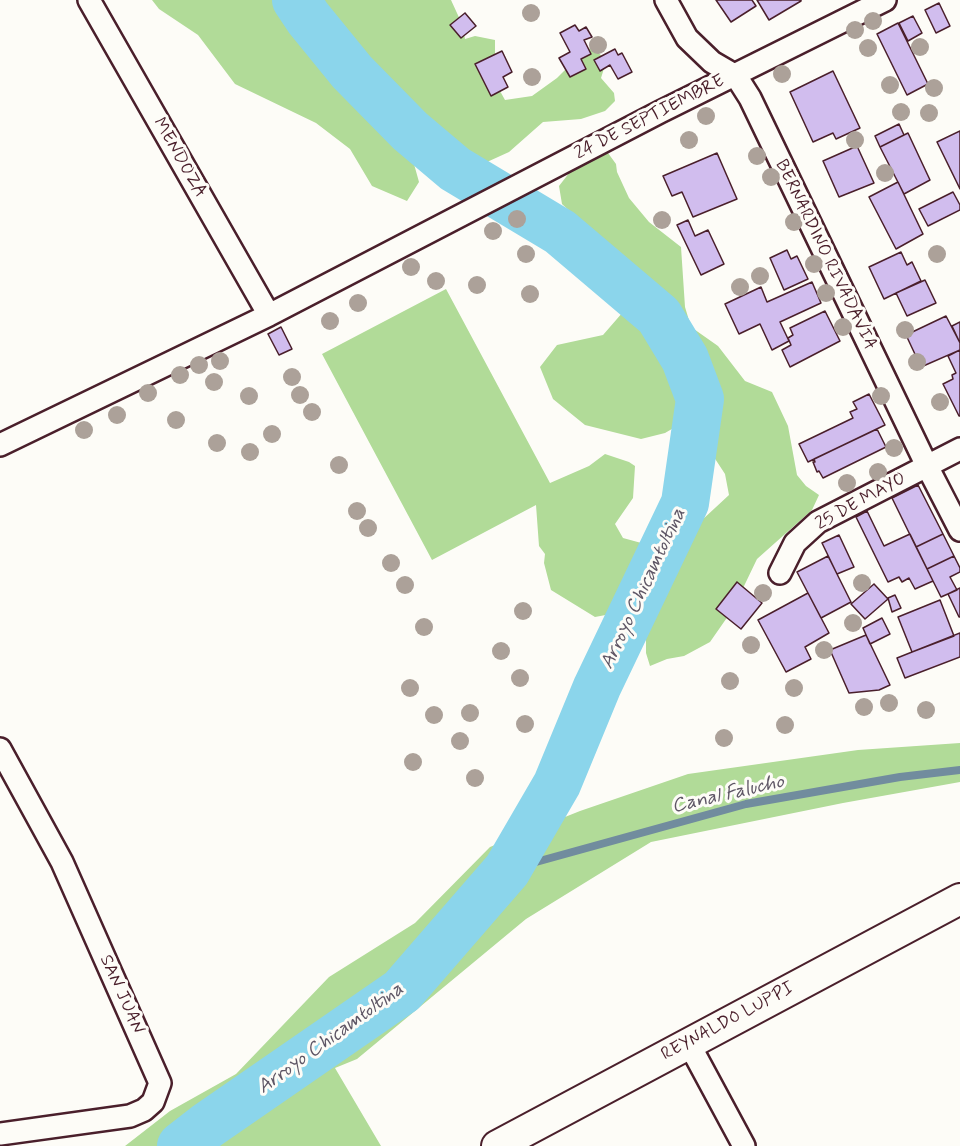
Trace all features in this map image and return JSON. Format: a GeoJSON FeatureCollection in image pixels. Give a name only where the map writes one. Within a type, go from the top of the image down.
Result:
{"type":"FeatureCollection","features":[{"type":"Feature","properties":{"kind":"street","name":"MENDOZA"},"geometry":{"type":"LineString","coordinates":[[89,0],[269,315]]}},
{"type":"Feature","properties":{"kind":"street","name":"BERNARDINO RIVADAVIA"},"geometry":{"type":"LineString","coordinates":[[666,0],[687,38],[712,62],[736,75],[750,98],[960,530]]}},
{"type":"Feature","properties":{"kind":"street","name":"24 DE SEPTIEMBRE"},"geometry":{"type":"LineString","coordinates":[[0,445],[269,315],[596,145],[885,0]]}},
{"type":"Feature","properties":{"kind":"street","name":"25 DE MAYO"},"geometry":{"type":"LineString","coordinates":[[780,573],[795,543],[818,522],[960,449]]}},
{"type":"Feature","properties":{"kind":"street","name":"SAN JUAN"},"geometry":{"type":"LineString","coordinates":[[0,749],[62,862],[160,1083],[153,1102],[144,1110],[130,1116],[0,1134]]}},
{"type":"Feature","properties":{"kind":"street","name":"REYNALDO LUPPI"},"geometry":{"type":"LineString","coordinates":[[497,1146],[688,1042],[960,899]]}},
{"type":"Feature","properties":{"kind":"street"},"geometry":{"type":"LineString","coordinates":[[688,1042],[744,1146]]}},
{"type":"Feature","properties":{"kind":"green space"},"geometry":{"type":"Polygon","coordinates":[[[152,0],[451,0],[462,24],[465,39],[475,36],[495,40],[495,82],[505,100],[532,96],[557,78],[575,60],[583,48],[596,49],[606,62],[601,78],[614,93],[615,101],[605,111],[581,119],[543,122],[509,152],[487,162],[467,156],[450,144],[414,164],[419,182],[407,201],[372,186],[350,149],[316,123],[235,84],[198,35],[159,9],[152,0]]]}},
{"type":"Feature","properties":{"kind":"green space"},"geometry":{"type":"Polygon","coordinates":[[[604,150],[616,164],[617,172],[629,198],[649,222],[681,247],[685,307],[691,327],[718,346],[745,381],[772,392],[788,426],[797,475],[806,486],[819,495],[812,510],[757,559],[733,609],[710,642],[684,656],[667,659],[650,666],[646,653],[646,639],[616,613],[595,617],[551,590],[544,563],[545,554],[539,546],[536,505],[432,560],[322,354],[446,289],[550,483],[589,466],[605,454],[629,462],[635,466],[633,498],[615,524],[623,538],[645,544],[688,533],[729,495],[725,474],[689,419],[665,433],[641,439],[585,425],[553,399],[540,367],[557,345],[603,335],[639,289],[630,268],[562,204],[559,186],[573,168],[604,150]]]}},
{"type":"Feature","properties":{"kind":"green space"},"geometry":{"type":"Polygon","coordinates":[[[960,743],[960,782],[651,842],[526,919],[357,1059],[335,1068],[381,1146],[125,1146],[170,1111],[236,1074],[329,977],[415,923],[490,847],[580,811],[688,774],[858,750],[960,743]]]}},
{"type":"Feature","properties":{"kind":"building"},"geometry":{"type":"Polygon","coordinates":[[[716,0],[752,0],[756,6],[731,22],[716,0]]]}},
{"type":"Feature","properties":{"kind":"building"},"geometry":{"type":"Polygon","coordinates":[[[757,0],[801,0],[801,1],[769,20],[757,0]]]}},
{"type":"Feature","properties":{"kind":"building"},"geometry":{"type":"Polygon","coordinates":[[[939,3],[950,26],[936,33],[925,10],[939,3]]]}},
{"type":"Feature","properties":{"kind":"building"},"geometry":{"type":"Polygon","coordinates":[[[465,13],[476,26],[461,38],[450,25],[465,13]]]}},
{"type":"Feature","properties":{"kind":"building"},"geometry":{"type":"Polygon","coordinates":[[[913,16],[922,33],[908,41],[899,23],[913,16]]]}},
{"type":"Feature","properties":{"kind":"building"},"geometry":{"type":"Polygon","coordinates":[[[898,23],[928,84],[907,95],[877,34],[898,23]]]}},
{"type":"Feature","properties":{"kind":"building"},"geometry":{"type":"Polygon","coordinates":[[[575,25],[579,31],[586,27],[592,37],[584,40],[591,54],[581,59],[586,69],[570,77],[559,58],[570,52],[560,33],[575,25]]]}},
{"type":"Feature","properties":{"kind":"building"},"geometry":{"type":"Polygon","coordinates":[[[615,49],[618,55],[622,53],[632,72],[618,79],[610,65],[600,71],[594,60],[615,49]]]}},
{"type":"Feature","properties":{"kind":"building"},"geometry":{"type":"Polygon","coordinates":[[[502,51],[512,72],[503,77],[508,87],[491,96],[475,64],[502,51]]]}},
{"type":"Feature","properties":{"kind":"building"},"geometry":{"type":"Polygon","coordinates":[[[833,71],[860,128],[836,139],[833,133],[813,142],[790,92],[833,71]]]}},
{"type":"Feature","properties":{"kind":"building"},"geometry":{"type":"Polygon","coordinates":[[[899,124],[904,135],[880,147],[875,136],[899,124]]]}},
{"type":"Feature","properties":{"kind":"building"},"geometry":{"type":"Polygon","coordinates":[[[960,131],[960,189],[937,142],[960,131]]]}},
{"type":"Feature","properties":{"kind":"building"},"geometry":{"type":"Polygon","coordinates":[[[908,133],[930,180],[904,194],[880,147],[908,133]]]}},
{"type":"Feature","properties":{"kind":"building"},"geometry":{"type":"Polygon","coordinates":[[[857,146],[874,183],[839,197],[823,161],[857,146]]]}},
{"type":"Feature","properties":{"kind":"building"},"geometry":{"type":"Polygon","coordinates":[[[717,153],[737,199],[693,217],[682,192],[672,196],[663,176],[717,153]]]}},
{"type":"Feature","properties":{"kind":"building"},"geometry":{"type":"Polygon","coordinates":[[[898,182],[923,234],[896,249],[869,197],[898,182]]]}},
{"type":"Feature","properties":{"kind":"building"},"geometry":{"type":"Polygon","coordinates":[[[953,192],[960,205],[960,210],[928,226],[919,209],[953,192]]]}},
{"type":"Feature","properties":{"kind":"building"},"geometry":{"type":"Polygon","coordinates":[[[688,220],[695,236],[708,230],[724,264],[701,275],[677,225],[688,220]]]}},
{"type":"Feature","properties":{"kind":"building"},"geometry":{"type":"Polygon","coordinates":[[[787,250],[791,259],[797,256],[808,279],[784,290],[770,258],[787,250]]]}},
{"type":"Feature","properties":{"kind":"building"},"geometry":{"type":"Polygon","coordinates":[[[901,252],[907,265],[912,262],[921,281],[884,299],[869,267],[901,252]]]}},
{"type":"Feature","properties":{"kind":"building"},"geometry":{"type":"Polygon","coordinates":[[[925,280],[936,303],[907,316],[896,293],[925,280]]]}},
{"type":"Feature","properties":{"kind":"building"},"geometry":{"type":"Polygon","coordinates":[[[812,282],[821,303],[780,322],[789,341],[772,350],[760,324],[739,334],[725,304],[761,287],[767,302],[812,282]]]}},
{"type":"Feature","properties":{"kind":"building"},"geometry":{"type":"Polygon","coordinates":[[[825,311],[840,341],[790,367],[782,350],[791,345],[788,338],[793,335],[790,328],[825,311]]]}},
{"type":"Feature","properties":{"kind":"building"},"geometry":{"type":"Polygon","coordinates":[[[946,316],[960,343],[960,350],[921,367],[906,335],[946,316]]]}},
{"type":"Feature","properties":{"kind":"building"},"geometry":{"type":"Polygon","coordinates":[[[960,322],[960,343],[952,326],[960,322]]]}},
{"type":"Feature","properties":{"kind":"building"},"geometry":{"type":"Polygon","coordinates":[[[281,327],[292,349],[279,355],[268,334],[281,327]]]}},
{"type":"Feature","properties":{"kind":"building"},"geometry":{"type":"Polygon","coordinates":[[[960,350],[959,416],[943,384],[953,379],[952,375],[956,373],[948,356],[960,350]]]}},
{"type":"Feature","properties":{"kind":"building"},"geometry":{"type":"Polygon","coordinates":[[[869,394],[885,425],[808,462],[799,444],[853,418],[850,412],[857,409],[853,402],[869,394]]]}},
{"type":"Feature","properties":{"kind":"building"},"geometry":{"type":"Polygon","coordinates":[[[877,429],[886,447],[823,478],[819,471],[817,472],[814,459],[877,429]]]}},
{"type":"Feature","properties":{"kind":"building"},"geometry":{"type":"Polygon","coordinates":[[[918,485],[943,534],[916,547],[892,498],[918,485]]]}},
{"type":"Feature","properties":{"kind":"building"},"geometry":{"type":"Polygon","coordinates":[[[867,511],[884,546],[910,534],[933,581],[915,589],[909,578],[902,582],[899,577],[888,582],[856,517],[867,511]]]}},
{"type":"Feature","properties":{"kind":"building"},"geometry":{"type":"Polygon","coordinates":[[[943,534],[954,556],[927,569],[916,547],[943,534]]]}},
{"type":"Feature","properties":{"kind":"building"},"geometry":{"type":"Polygon","coordinates":[[[839,535],[854,567],[837,574],[822,543],[839,535]]]}},
{"type":"Feature","properties":{"kind":"building"},"geometry":{"type":"Polygon","coordinates":[[[828,556],[851,602],[821,618],[797,572],[828,556]]]}},
{"type":"Feature","properties":{"kind":"building"},"geometry":{"type":"Polygon","coordinates":[[[954,556],[960,572],[950,577],[957,590],[941,597],[927,569],[954,556]]]}},
{"type":"Feature","properties":{"kind":"building"},"geometry":{"type":"Polygon","coordinates":[[[737,582],[762,603],[741,629],[716,609],[737,582]]]}},
{"type":"Feature","properties":{"kind":"building"},"geometry":{"type":"Polygon","coordinates":[[[874,584],[888,599],[865,619],[851,604],[874,584]]]}},
{"type":"Feature","properties":{"kind":"building"},"geometry":{"type":"Polygon","coordinates":[[[960,588],[960,617],[959,617],[948,594],[960,588]]]}},
{"type":"Feature","properties":{"kind":"building"},"geometry":{"type":"Polygon","coordinates":[[[808,593],[829,633],[805,647],[811,659],[786,672],[758,620],[808,593]]]}},
{"type":"Feature","properties":{"kind":"building"},"geometry":{"type":"Polygon","coordinates":[[[895,595],[901,608],[892,612],[888,598],[895,595]]]}},
{"type":"Feature","properties":{"kind":"building"},"geometry":{"type":"Polygon","coordinates":[[[940,600],[954,636],[912,652],[898,617],[940,600]]]}},
{"type":"Feature","properties":{"kind":"building"},"geometry":{"type":"Polygon","coordinates":[[[882,618],[890,634],[870,644],[863,628],[882,618]]]}},
{"type":"Feature","properties":{"kind":"building"},"geometry":{"type":"Polygon","coordinates":[[[960,633],[960,657],[905,678],[897,658],[960,633]]]}},
{"type":"Feature","properties":{"kind":"building"},"geometry":{"type":"Polygon","coordinates":[[[866,635],[890,685],[879,690],[849,693],[830,650],[866,635]]]}},
{"type":"Feature","properties":{"kind":"waterway","name":"Arroyo Chicamtoltina"},"geometry":{"type":"LineString","coordinates":[[181,1146],[402,991],[507,870],[557,784],[597,687],[685,503],[700,399],[685,359],[659,316],[560,232],[455,169],[410,131],[352,72],[296,0]]}},
{"type":"Feature","properties":{"kind":"waterway","name":"Canal Falucho"},"geometry":{"type":"LineString","coordinates":[[507,870],[746,804],[900,777],[960,770]]}}]}
